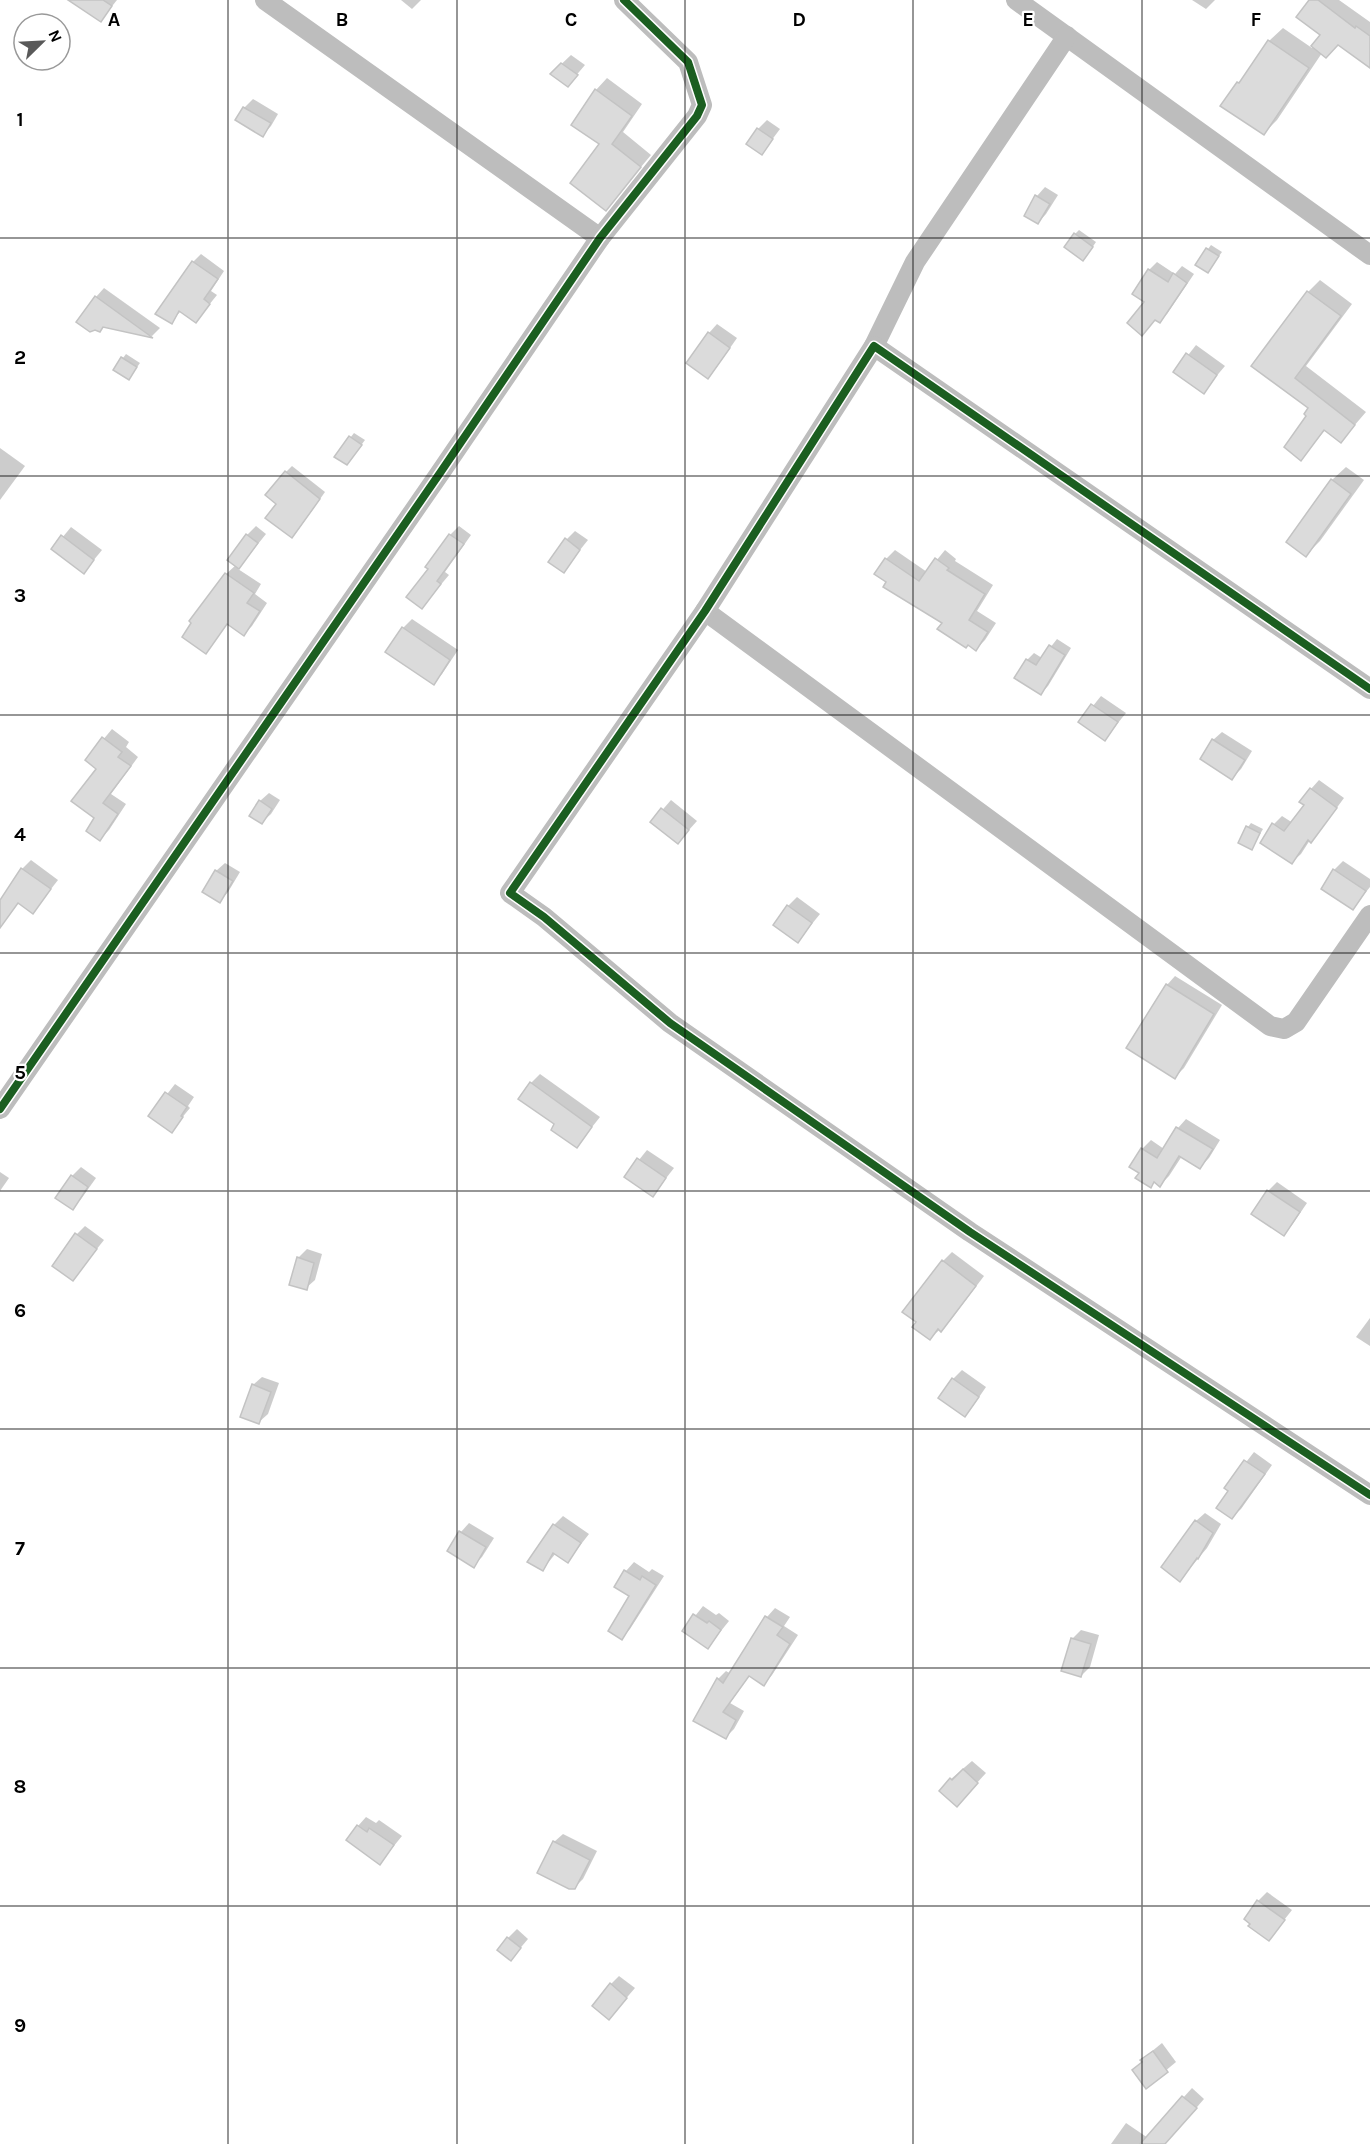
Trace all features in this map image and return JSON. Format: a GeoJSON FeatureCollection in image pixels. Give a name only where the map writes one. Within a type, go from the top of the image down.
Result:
{"type":"FeatureCollection","features":[{"type":"Feature","properties":{"kind":"street"},"geometry":{"type":"LineString","coordinates":[[265,0],[600,238]]}},
{"type":"Feature","properties":{"kind":"street"},"geometry":{"type":"LineString","coordinates":[[0,1109],[600,238],[697,116],[702,105],[688,62],[624,0]]}},
{"type":"Feature","properties":{"kind":"street"},"geometry":{"type":"LineString","coordinates":[[1016,0],[1370,255]]}},
{"type":"Feature","properties":{"kind":"street"},"geometry":{"type":"LineString","coordinates":[[1067,36],[915,262],[874,346],[705,611],[510,893],[544,917],[670,1023],[970,1232],[1370,1495]]}},
{"type":"Feature","properties":{"kind":"street"},"geometry":{"type":"LineString","coordinates":[[874,346],[1370,689]]}},
{"type":"Feature","properties":{"kind":"street"},"geometry":{"type":"LineString","coordinates":[[705,611],[1270,1026],[1284,1029],[1296,1022],[1370,915]]}},
{"type":"Feature","properties":{"kind":"building"},"geometry":{"type":"Polygon","coordinates":[[[68,0],[103,0],[112,6],[101,22],[68,0]]]}},
{"type":"Feature","properties":{"kind":"building"},"geometry":{"type":"Polygon","coordinates":[[[1309,0],[1318,0],[1355,28],[1356,26],[1370,36],[1370,68],[1338,45],[1326,58],[1311,46],[1320,35],[1296,17],[1309,0]]]}},
{"type":"Feature","properties":{"kind":"building"},"geometry":{"type":"Polygon","coordinates":[[[1268,40],[1309,68],[1264,135],[1220,106],[1237,82],[1239,83],[1268,40]]]}},
{"type":"Feature","properties":{"kind":"building"},"geometry":{"type":"Polygon","coordinates":[[[561,63],[578,75],[568,87],[550,74],[561,63]]]}},
{"type":"Feature","properties":{"kind":"building"},"geometry":{"type":"Polygon","coordinates":[[[595,89],[632,116],[612,144],[641,167],[606,211],[570,183],[599,144],[571,125],[595,89]]]}},
{"type":"Feature","properties":{"kind":"building"},"geometry":{"type":"Polygon","coordinates":[[[243,107],[271,123],[263,137],[235,120],[243,107]]]}},
{"type":"Feature","properties":{"kind":"building"},"geometry":{"type":"Polygon","coordinates":[[[757,128],[773,139],[762,155],[746,144],[757,128]]]}},
{"type":"Feature","properties":{"kind":"building"},"geometry":{"type":"Polygon","coordinates":[[[1035,195],[1050,204],[1038,224],[1024,216],[1035,195]]]}},
{"type":"Feature","properties":{"kind":"building"},"geometry":{"type":"Polygon","coordinates":[[[1074,233],[1093,247],[1083,261],[1064,247],[1074,233]]]}},
{"type":"Feature","properties":{"kind":"building"},"geometry":{"type":"Polygon","coordinates":[[[1206,248],[1219,256],[1208,273],[1195,265],[1206,248]]]}},
{"type":"Feature","properties":{"kind":"building"},"geometry":{"type":"Polygon","coordinates":[[[192,261],[218,279],[204,299],[210,304],[196,323],[179,311],[172,324],[155,314],[192,261]]]}},
{"type":"Feature","properties":{"kind":"building"},"geometry":{"type":"Polygon","coordinates":[[[1148,269],[1168,282],[1173,273],[1187,283],[1160,323],[1155,320],[1142,336],[1127,323],[1144,302],[1132,294],[1148,269]]]}},
{"type":"Feature","properties":{"kind":"building"},"geometry":{"type":"Polygon","coordinates":[[[1307,291],[1341,316],[1295,378],[1355,425],[1341,443],[1324,430],[1301,461],[1284,447],[1306,416],[1304,414],[1308,408],[1251,366],[1307,291]]]}},
{"type":"Feature","properties":{"kind":"building"},"geometry":{"type":"Polygon","coordinates":[[[95,296],[153,338],[103,327],[100,332],[95,330],[90,332],[76,322],[95,296]]]}},
{"type":"Feature","properties":{"kind":"building"},"geometry":{"type":"Polygon","coordinates":[[[708,332],[730,348],[708,379],[686,363],[708,332]]]}},
{"type":"Feature","properties":{"kind":"building"},"geometry":{"type":"Polygon","coordinates":[[[1186,353],[1217,375],[1204,394],[1173,372],[1186,353]]]}},
{"type":"Feature","properties":{"kind":"building"},"geometry":{"type":"Polygon","coordinates":[[[121,357],[137,367],[129,380],[113,370],[121,357]]]}},
{"type":"Feature","properties":{"kind":"building"},"geometry":{"type":"Polygon","coordinates":[[[349,436],[362,445],[347,465],[334,457],[349,436]]]}},
{"type":"Feature","properties":{"kind":"building"},"geometry":{"type":"Polygon","coordinates":[[[285,471],[320,499],[292,538],[265,518],[276,504],[265,495],[285,471]]]}},
{"type":"Feature","properties":{"kind":"building"},"geometry":{"type":"Polygon","coordinates":[[[1331,479],[1351,494],[1306,557],[1286,542],[1331,479]]]}},
{"type":"Feature","properties":{"kind":"building"},"geometry":{"type":"Polygon","coordinates":[[[246,534],[258,543],[239,569],[227,560],[246,534]]]}},
{"type":"Feature","properties":{"kind":"building"},"geometry":{"type":"Polygon","coordinates":[[[449,534],[464,544],[437,581],[441,584],[422,609],[406,597],[428,569],[425,567],[449,534]]]}},
{"type":"Feature","properties":{"kind":"building"},"geometry":{"type":"Polygon","coordinates":[[[61,535],[94,560],[84,574],[51,549],[61,535]]]}},
{"type":"Feature","properties":{"kind":"building"},"geometry":{"type":"Polygon","coordinates":[[[565,538],[580,550],[564,573],[548,562],[565,538]]]}},
{"type":"Feature","properties":{"kind":"building"},"geometry":{"type":"Polygon","coordinates":[[[885,558],[919,581],[935,558],[949,568],[947,570],[985,594],[969,620],[988,632],[976,651],[968,645],[966,648],[937,629],[942,623],[883,587],[886,582],[874,574],[885,558]]]}},
{"type":"Feature","properties":{"kind":"building"},"geometry":{"type":"Polygon","coordinates":[[[225,573],[254,593],[247,603],[260,611],[244,636],[227,624],[206,654],[182,637],[191,623],[189,621],[225,573]]]}},
{"type":"Feature","properties":{"kind":"building"},"geometry":{"type":"Polygon","coordinates":[[[402,627],[450,660],[434,685],[385,652],[402,627]]]}},
{"type":"Feature","properties":{"kind":"building"},"geometry":{"type":"Polygon","coordinates":[[[1049,645],[1065,655],[1041,695],[1014,678],[1026,659],[1036,665],[1049,645]]]}},
{"type":"Feature","properties":{"kind":"building"},"geometry":{"type":"Polygon","coordinates":[[[1091,704],[1118,722],[1105,741],[1078,722],[1091,704]]]}},
{"type":"Feature","properties":{"kind":"building"},"geometry":{"type":"Polygon","coordinates":[[[102,737],[122,752],[118,757],[131,766],[103,803],[118,814],[100,841],[86,831],[94,818],[71,801],[96,769],[85,760],[102,737]]]}},
{"type":"Feature","properties":{"kind":"building"},"geometry":{"type":"Polygon","coordinates":[[[1212,739],[1245,760],[1232,780],[1200,759],[1212,739]]]}},
{"type":"Feature","properties":{"kind":"building"},"geometry":{"type":"Polygon","coordinates":[[[1310,788],[1337,808],[1311,843],[1308,840],[1292,864],[1260,843],[1272,823],[1284,831],[1304,805],[1299,802],[1310,788]]]}},
{"type":"Feature","properties":{"kind":"building"},"geometry":{"type":"Polygon","coordinates":[[[259,800],[272,809],[262,824],[249,816],[259,800]]]}},
{"type":"Feature","properties":{"kind":"building"},"geometry":{"type":"Polygon","coordinates":[[[661,808],[689,830],[678,844],[650,822],[661,808]]]}},
{"type":"Feature","properties":{"kind":"building"},"geometry":{"type":"Polygon","coordinates":[[[1246,826],[1260,833],[1252,850],[1238,843],[1246,826]]]}},
{"type":"Feature","properties":{"kind":"building"},"geometry":{"type":"Polygon","coordinates":[[[21,868],[51,889],[33,914],[18,903],[0,928],[0,900],[21,868]]]}},
{"type":"Feature","properties":{"kind":"building"},"geometry":{"type":"Polygon","coordinates":[[[1333,869],[1366,891],[1353,910],[1321,889],[1333,869]]]}},
{"type":"Feature","properties":{"kind":"building"},"geometry":{"type":"Polygon","coordinates":[[[215,870],[233,881],[220,903],[202,892],[215,870]]]}},
{"type":"Feature","properties":{"kind":"building"},"geometry":{"type":"Polygon","coordinates":[[[787,905],[812,923],[798,943],[773,925],[787,905]]]}},
{"type":"Feature","properties":{"kind":"building"},"geometry":{"type":"Polygon","coordinates":[[[1166,984],[1214,1014],[1175,1079],[1126,1048],[1166,984]]]}},
{"type":"Feature","properties":{"kind":"building"},"geometry":{"type":"Polygon","coordinates":[[[530,1082],[592,1127],[577,1148],[551,1130],[554,1124],[518,1099],[530,1082]]]}},
{"type":"Feature","properties":{"kind":"building"},"geometry":{"type":"Polygon","coordinates":[[[165,1092],[187,1107],[172,1133],[148,1116],[165,1092]]]}},
{"type":"Feature","properties":{"kind":"building"},"geometry":{"type":"Polygon","coordinates":[[[1176,1127],[1213,1149],[1200,1169],[1179,1156],[1160,1187],[1154,1182],[1151,1188],[1135,1178],[1139,1173],[1129,1167],[1141,1148],[1157,1158],[1176,1127]]]}},
{"type":"Feature","properties":{"kind":"building"},"geometry":{"type":"Polygon","coordinates":[[[637,1158],[666,1178],[653,1197],[624,1177],[637,1158]]]}},
{"type":"Feature","properties":{"kind":"building"},"geometry":{"type":"Polygon","coordinates":[[[71,1175],[88,1187],[73,1210],[55,1198],[71,1175]]]}},
{"type":"Feature","properties":{"kind":"building"},"geometry":{"type":"Polygon","coordinates":[[[1267,1190],[1300,1212],[1284,1236],[1251,1214],[1267,1190]]]}},
{"type":"Feature","properties":{"kind":"building"},"geometry":{"type":"Polygon","coordinates":[[[75,1233],[97,1249],[73,1281],[52,1266],[75,1233]]]}},
{"type":"Feature","properties":{"kind":"building"},"geometry":{"type":"Polygon","coordinates":[[[297,1257],[314,1263],[307,1290],[289,1285],[297,1257]]]}},
{"type":"Feature","properties":{"kind":"building"},"geometry":{"type":"Polygon","coordinates":[[[942,1260],[976,1286],[941,1332],[938,1329],[930,1340],[912,1327],[916,1322],[902,1312],[942,1260]]]}},
{"type":"Feature","properties":{"kind":"building"},"geometry":{"type":"Polygon","coordinates":[[[952,1378],[979,1397],[965,1417],[938,1398],[952,1378]]]}},
{"type":"Feature","properties":{"kind":"building"},"geometry":{"type":"Polygon","coordinates":[[[252,1384],[271,1392],[259,1424],[240,1417],[252,1384]]]}},
{"type":"Feature","properties":{"kind":"building"},"geometry":{"type":"Polygon","coordinates":[[[1244,1460],[1265,1474],[1232,1519],[1216,1508],[1228,1491],[1224,1488],[1244,1460]]]}},
{"type":"Feature","properties":{"kind":"building"},"geometry":{"type":"Polygon","coordinates":[[[1195,1520],[1213,1533],[1198,1559],[1180,1582],[1161,1567],[1195,1520]]]}},
{"type":"Feature","properties":{"kind":"building"},"geometry":{"type":"Polygon","coordinates":[[[553,1524],[581,1543],[568,1563],[553,1553],[543,1571],[527,1562],[553,1524]]]}},
{"type":"Feature","properties":{"kind":"building"},"geometry":{"type":"Polygon","coordinates":[[[459,1531],[486,1547],[474,1568],[447,1551],[459,1531]]]}},
{"type":"Feature","properties":{"kind":"building"},"geometry":{"type":"Polygon","coordinates":[[[624,1570],[640,1580],[642,1576],[656,1585],[622,1640],[608,1631],[629,1596],[614,1587],[624,1570]]]}},
{"type":"Feature","properties":{"kind":"building"},"geometry":{"type":"Polygon","coordinates":[[[693,1614],[707,1623],[709,1621],[721,1630],[708,1649],[682,1631],[693,1614]]]}},
{"type":"Feature","properties":{"kind":"building"},"geometry":{"type":"Polygon","coordinates":[[[765,1616],[783,1627],[777,1635],[790,1644],[764,1686],[749,1676],[723,1712],[736,1720],[726,1739],[693,1721],[717,1678],[723,1683],[765,1616]]]}},
{"type":"Feature","properties":{"kind":"building"},"geometry":{"type":"Polygon","coordinates":[[[1071,1638],[1091,1644],[1081,1677],[1061,1671],[1071,1638]]]}},
{"type":"Feature","properties":{"kind":"building"},"geometry":{"type":"Polygon","coordinates":[[[963,1769],[978,1783],[957,1807],[939,1791],[950,1778],[952,1780],[963,1769]]]}},
{"type":"Feature","properties":{"kind":"building"},"geometry":{"type":"Polygon","coordinates":[[[357,1825],[367,1832],[369,1828],[394,1845],[380,1865],[346,1840],[357,1825]]]}},
{"type":"Feature","properties":{"kind":"building"},"geometry":{"type":"Polygon","coordinates":[[[553,1841],[590,1860],[575,1889],[569,1889],[537,1873],[553,1841]]]}},
{"type":"Feature","properties":{"kind":"building"},"geometry":{"type":"Polygon","coordinates":[[[1257,1900],[1285,1920],[1269,1941],[1248,1926],[1250,1924],[1244,1919],[1257,1900]]]}},
{"type":"Feature","properties":{"kind":"building"},"geometry":{"type":"Polygon","coordinates":[[[507,1937],[521,1948],[511,1961],[497,1950],[507,1937]]]}},
{"type":"Feature","properties":{"kind":"building"},"geometry":{"type":"Polygon","coordinates":[[[610,1983],[627,1998],[609,2020],[592,2006],[610,1983]]]}},
{"type":"Feature","properties":{"kind":"building"},"geometry":{"type":"Polygon","coordinates":[[[1153,2051],[1168,2072],[1146,2089],[1132,2070],[1142,2062],[1140,2060],[1153,2051]]]}},
{"type":"Feature","properties":{"kind":"building"},"geometry":{"type":"Polygon","coordinates":[[[1182,2096],[1197,2108],[1165,2144],[1140,2144],[1182,2096]]]}},
{"type":"Feature","properties":{"kind":"cycle path"},"geometry":{"type":"LineString","coordinates":[[0,1109],[600,238],[697,116],[702,105],[688,62],[624,0]]}},
{"type":"Feature","properties":{"kind":"cycle path"},"geometry":{"type":"LineString","coordinates":[[1370,689],[874,346],[705,611],[510,893],[544,917],[670,1023],[970,1232],[1370,1495]]}}]}
